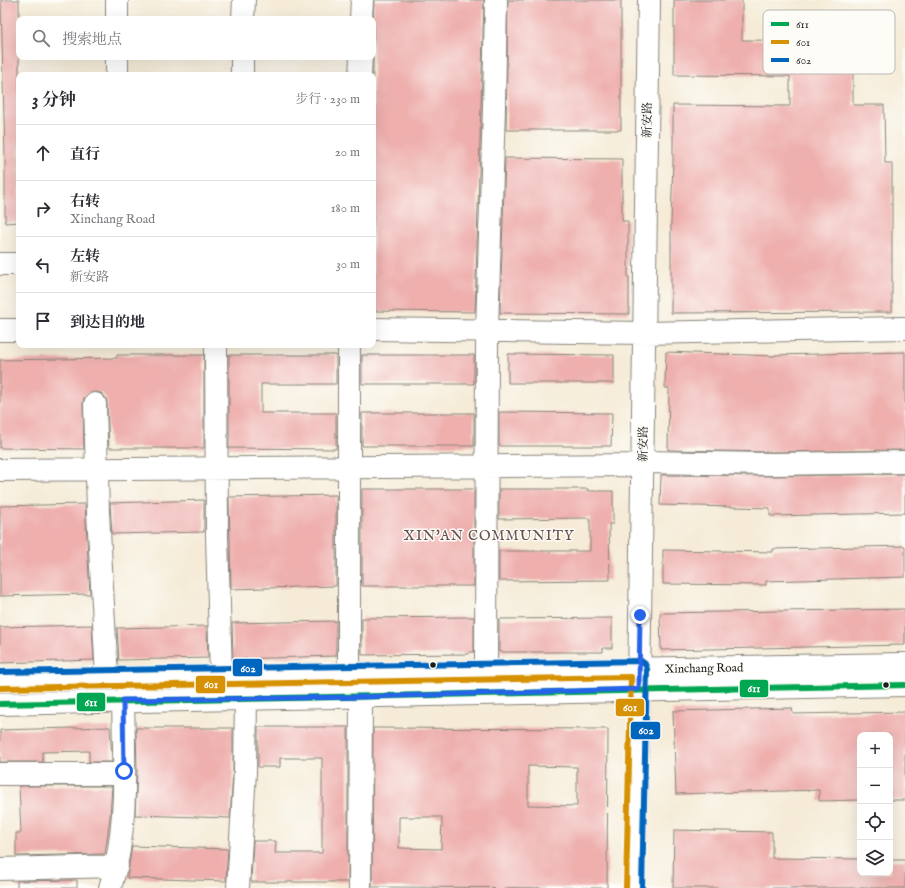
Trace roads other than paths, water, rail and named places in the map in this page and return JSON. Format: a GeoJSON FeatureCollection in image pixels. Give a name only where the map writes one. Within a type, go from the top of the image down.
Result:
{"type":"FeatureCollection","features":[{"type":"Feature","properties":{"kind":"street"},"geometry":{"type":"LineString","coordinates":[[117,0],[117,16]]}},
{"type":"Feature","properties":{"kind":"street"},"geometry":{"type":"LineString","coordinates":[[243,16],[244,0]]}},
{"type":"Feature","properties":{"kind":"street"},"geometry":{"type":"LineString","coordinates":[[361,16],[362,0]]}},
{"type":"Feature","properties":{"kind":"street"},"geometry":{"type":"LineString","coordinates":[[486,671],[487,330],[496,0]]}},
{"type":"Feature","properties":{"kind":"street","name":"新安路"},"geometry":{"type":"LineString","coordinates":[[634,888],[645,333],[649,0]]}},
{"type":"Feature","properties":{"kind":"street"},"geometry":{"type":"LineString","coordinates":[[117,60],[117,72]]}},
{"type":"Feature","properties":{"kind":"street"},"geometry":{"type":"LineString","coordinates":[[242,60],[242,72]]}},
{"type":"Feature","properties":{"kind":"street"},"geometry":{"type":"LineString","coordinates":[[360,60],[360,72]]}},
{"type":"Feature","properties":{"kind":"street"},"geometry":{"type":"LineString","coordinates":[[0,264],[16,264]]}},
{"type":"Feature","properties":{"kind":"street"},"geometry":{"type":"LineString","coordinates":[[376,329],[645,333],[905,328]]}},
{"type":"Feature","properties":{"kind":"street"},"geometry":{"type":"LineString","coordinates":[[0,330],[16,330]]}},
{"type":"Feature","properties":{"kind":"street"},"geometry":{"type":"LineString","coordinates":[[216,348],[217,536],[221,676]]}},
{"type":"Feature","properties":{"kind":"street"},"geometry":{"type":"LineString","coordinates":[[348,674],[349,348]]}},
{"type":"Feature","properties":{"kind":"street"},"geometry":{"type":"LineString","coordinates":[[96,404],[98,535],[107,678]]}},
{"type":"Feature","properties":{"kind":"street"},"geometry":{"type":"LineString","coordinates":[[0,470],[905,462]]}},
{"type":"Feature","properties":{"kind":"street","name":"Xinchang Road"},"geometry":{"type":"LineString","coordinates":[[0,704],[123,700],[361,697],[905,664]]}},
{"type":"Feature","properties":{"kind":"street","name":"Xinchang Road"},"geometry":{"type":"LineString","coordinates":[[0,680],[486,671],[639,679],[905,684]]}},
{"type":"Feature","properties":{"kind":"street"},"geometry":{"type":"LineString","coordinates":[[360,888],[361,697]]}},
{"type":"Feature","properties":{"kind":"street"},"geometry":{"type":"LineString","coordinates":[[238,888],[245,772],[246,698]]}},
{"type":"Feature","properties":{"kind":"street"},"geometry":{"type":"LineString","coordinates":[[110,888],[117,866],[122,815],[124,774],[123,700]]}},
{"type":"Feature","properties":{"kind":"street"},"geometry":{"type":"LineString","coordinates":[[0,774],[124,774]]}},
{"type":"Feature","properties":{"kind":"street"},"geometry":{"type":"LineString","coordinates":[[0,869],[117,866]]}},
{"type":"Feature","properties":{"kind":"district","name":"XIN'AN COMMUNITY"},"geometry":{"type":"Point","coordinates":[489,535]}}]}
